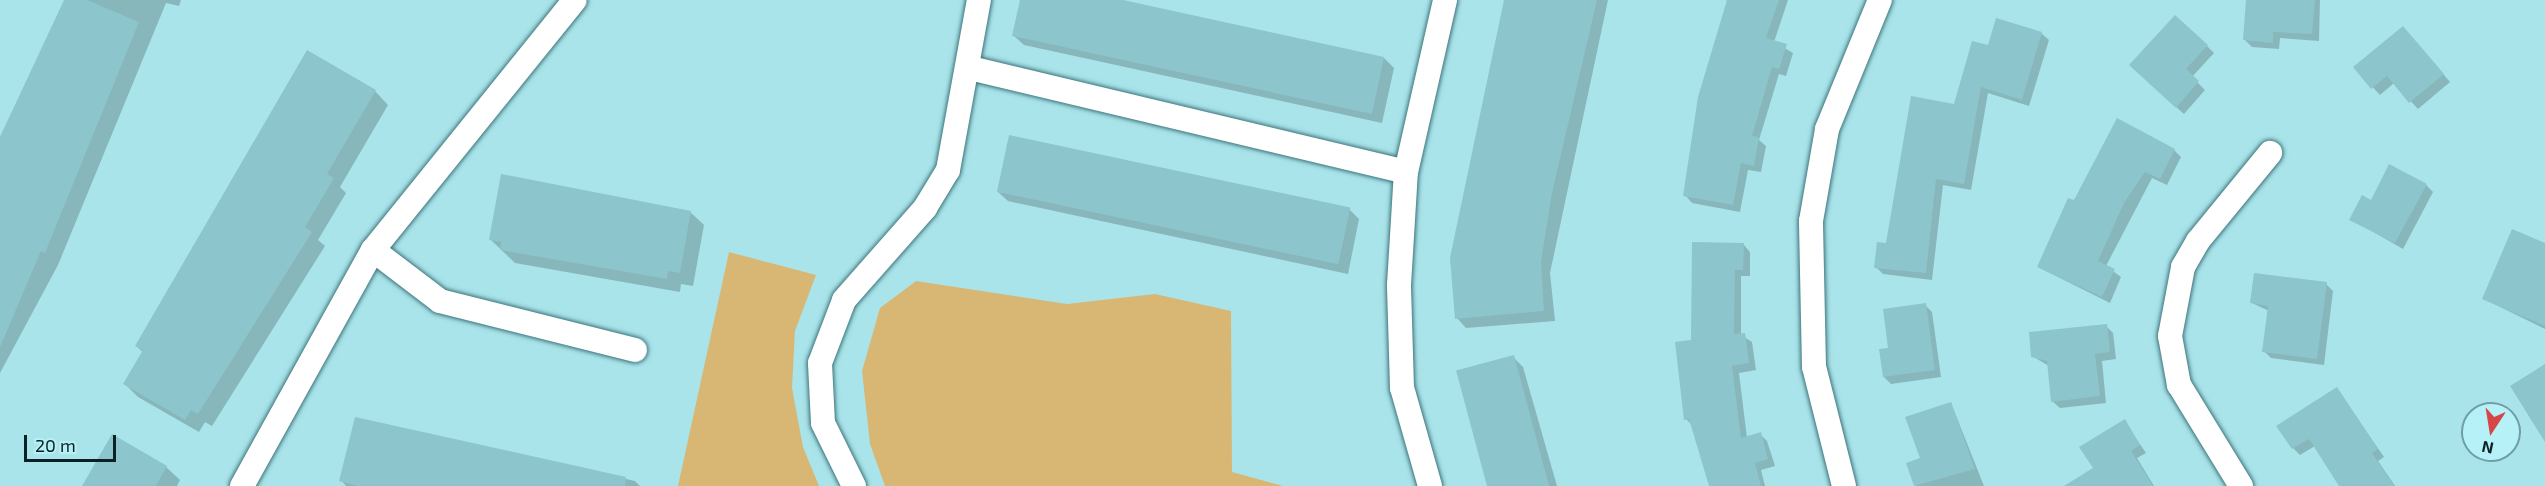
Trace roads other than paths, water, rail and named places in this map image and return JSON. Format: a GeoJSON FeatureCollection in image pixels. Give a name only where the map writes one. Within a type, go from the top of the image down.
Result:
{"type":"FeatureCollection","features":[{"type":"Feature","properties":{"kind":"street"},"geometry":{"type":"LineString","coordinates":[[242,486],[373,250],[575,0]]}},
{"type":"Feature","properties":{"kind":"street"},"geometry":{"type":"LineString","coordinates":[[854,486],[823,423],[820,363],[844,300],[925,208],[948,170],[970,68],[979,0]]}},
{"type":"Feature","properties":{"kind":"street"},"geometry":{"type":"LineString","coordinates":[[1430,486],[1402,388],[1398,341],[1406,172],[1445,0]]}},
{"type":"Feature","properties":{"kind":"street"},"geometry":{"type":"LineString","coordinates":[[1844,486],[1814,367],[1811,221],[1827,129],[1880,0]]}},
{"type":"Feature","properties":{"kind":"street"},"geometry":{"type":"LineString","coordinates":[[970,68],[1406,172]]}},
{"type":"Feature","properties":{"kind":"street"},"geometry":{"type":"LineString","coordinates":[[2241,486],[2180,385],[2170,336],[2183,267],[2193,249],[2270,153]]}},
{"type":"Feature","properties":{"kind":"street"},"geometry":{"type":"LineString","coordinates":[[373,250],[440,301],[635,350]]}}]}
